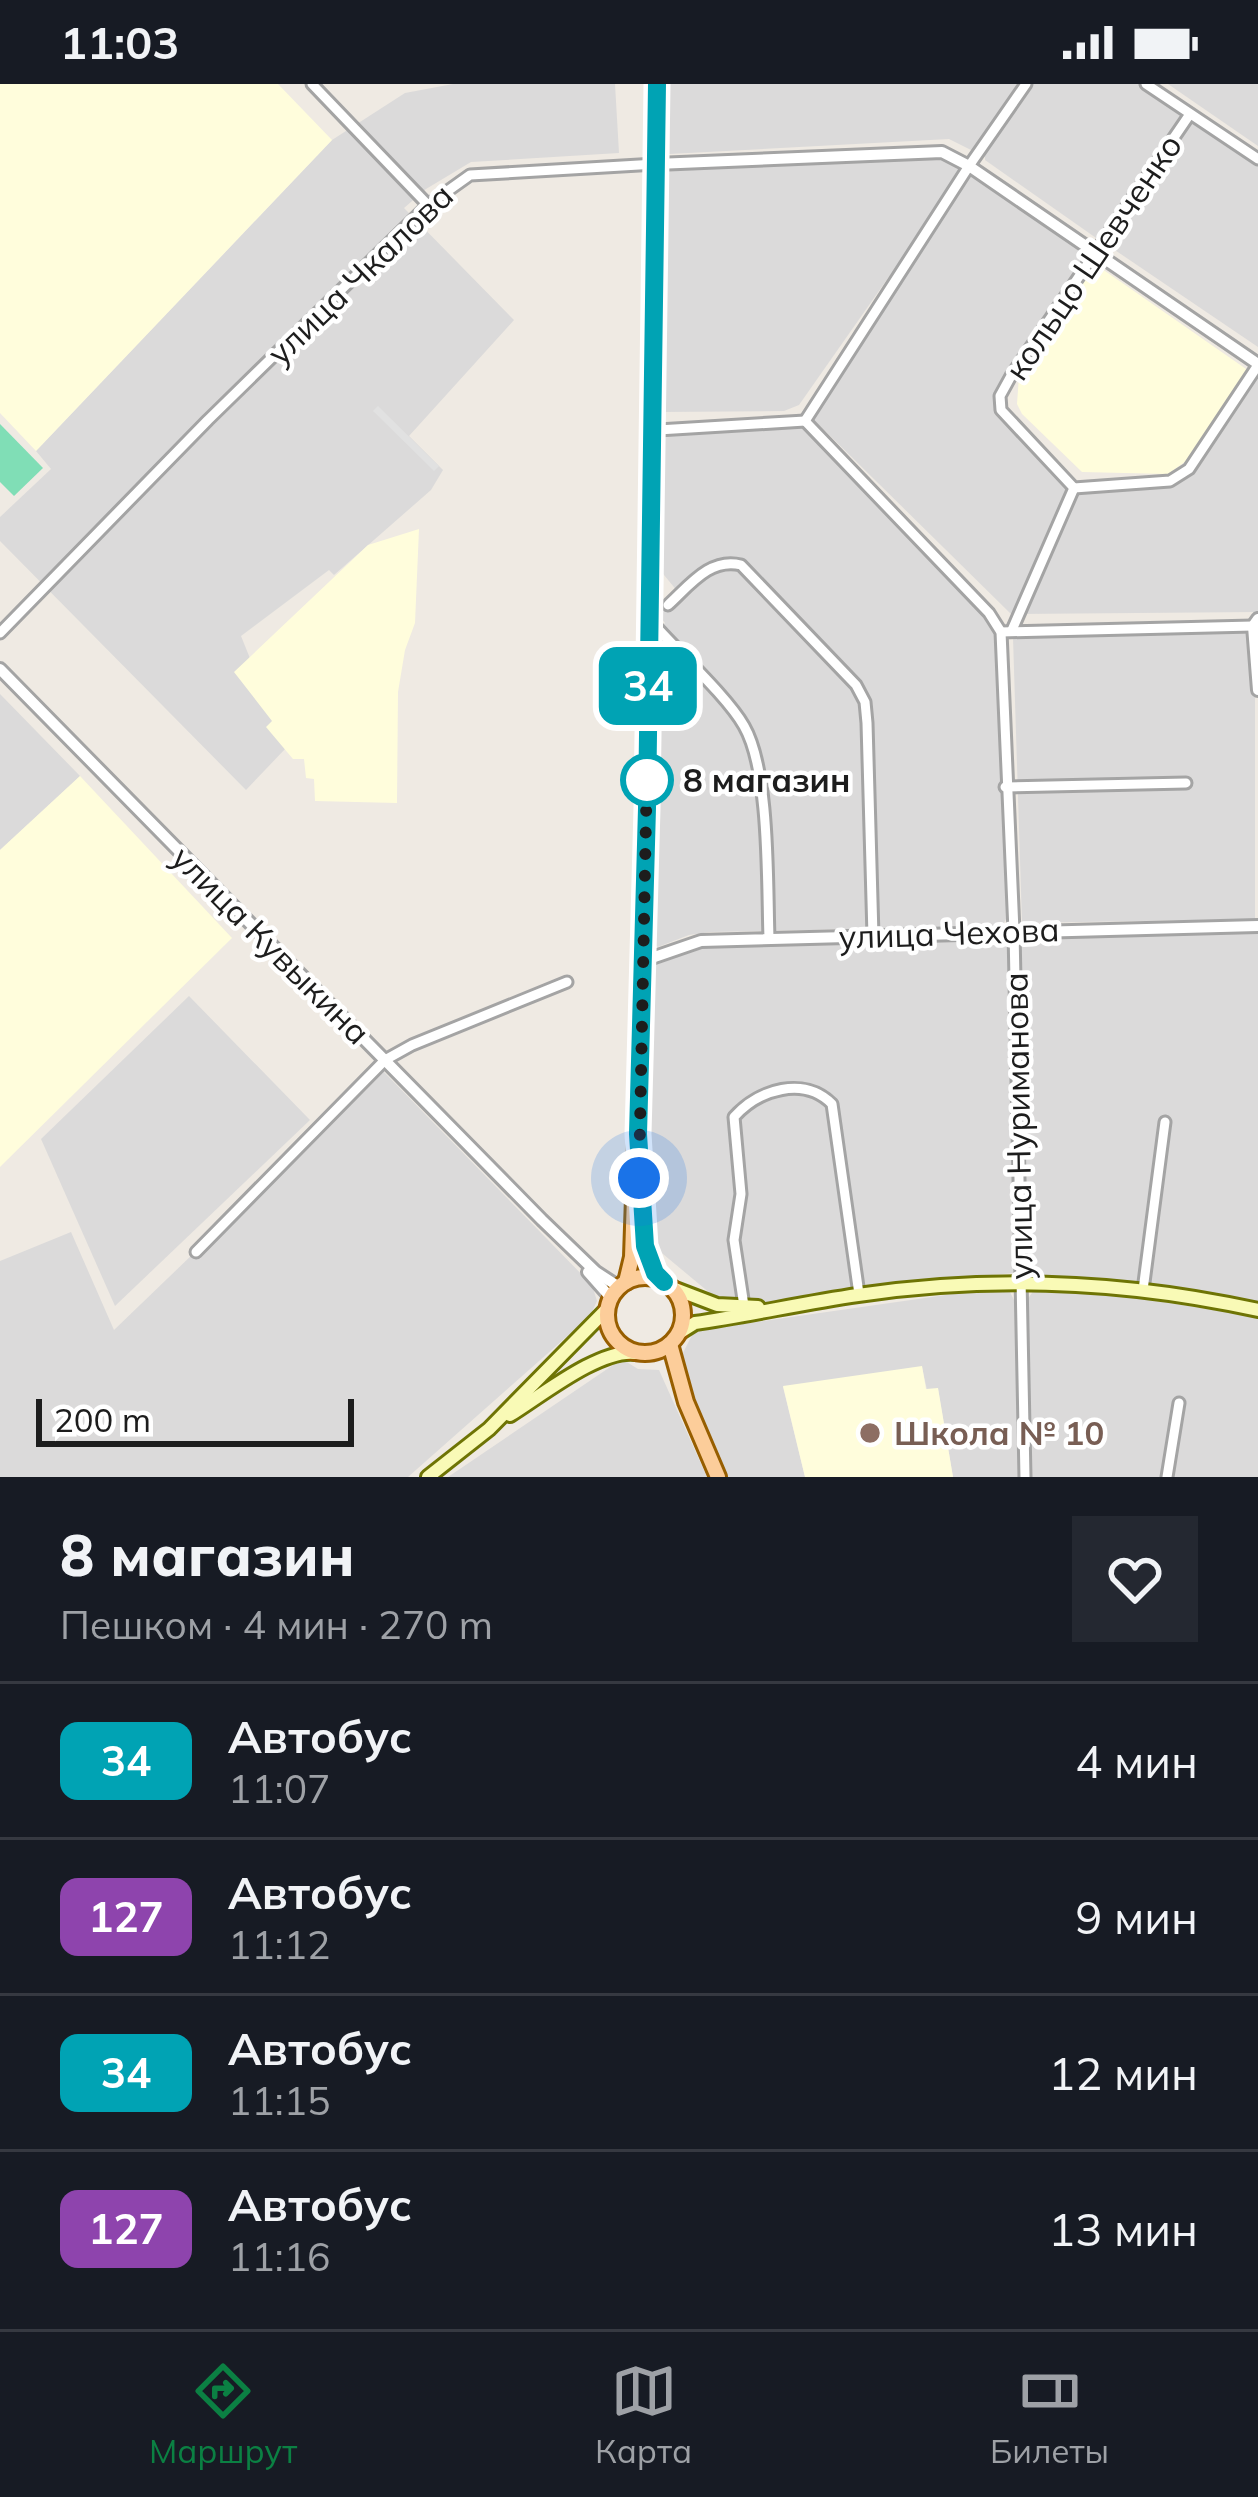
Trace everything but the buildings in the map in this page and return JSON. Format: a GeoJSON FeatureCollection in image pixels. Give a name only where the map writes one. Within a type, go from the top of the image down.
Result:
{"type":"FeatureCollection","features":[{"type":"Feature","properties":{"kind":"main road"},"geometry":{"type":"LineString","coordinates":[[489,1429],[616,1294],[631,1270],[643,962],[657,84]]}},
{"type":"Feature","properties":{"kind":"main road"},"geometry":{"type":"LineString","coordinates":[[638,1134],[645,1246],[655,1273],[682,1308],[674,1338],[686,1402]]}},
{"type":"Feature","properties":{"kind":"main road"},"geometry":{"type":"LineString","coordinates":[[616,1294],[649,1277],[692,1298],[790,1307]]}},
{"type":"Feature","properties":{"kind":"main road"},"geometry":{"type":"LineString","coordinates":[[428,1477],[489,1429],[604,1357],[624,1351],[643,1353],[695,1322],[859,1294],[1022,1282],[1143,1290],[1258,1310]]}},
{"type":"Feature","properties":{"kind":"main road"},"geometry":{"type":"LineString","coordinates":[[616,1294],[613,1336],[668,1372],[718,1477]]}},
{"type":"Feature","properties":{"kind":"street"},"geometry":{"type":"LineString","coordinates":[[312,84],[428,206]]}},
{"type":"Feature","properties":{"kind":"street"},"geometry":{"type":"LineString","coordinates":[[805,421],[1026,84]]}},
{"type":"Feature","properties":{"kind":"street"},"geometry":{"type":"LineString","coordinates":[[1146,84],[1258,160]]}},
{"type":"Feature","properties":{"kind":"street","name":"кольцо Шевченко"},"geometry":{"type":"LineString","coordinates":[[1074,488],[1009,422],[1001,410],[1000,396],[1190,114]]}},
{"type":"Feature","properties":{"kind":"street","name":"улица Чкалова"},"geometry":{"type":"LineString","coordinates":[[0,633],[208,420],[428,206],[470,175],[942,152],[969,166]]}},
{"type":"Feature","properties":{"kind":"street"},"geometry":{"type":"LineString","coordinates":[[969,166],[1258,364],[1189,469],[1170,481],[1074,488],[1006,631]]}},
{"type":"Feature","properties":{"kind":"street"},"geometry":{"type":"LineString","coordinates":[[658,430],[805,421],[1006,631],[1255,622],[1258,690]]}},
{"type":"Feature","properties":{"kind":"street"},"geometry":{"type":"LineString","coordinates":[[668,605],[714,566],[741,565],[856,685],[865,702],[867,723],[873,936]]}},
{"type":"Feature","properties":{"kind":"street"},"geometry":{"type":"LineString","coordinates":[[649,620],[743,724],[754,754],[764,831],[769,938]]}},
{"type":"Feature","properties":{"kind":"street","name":"улица Нуриманова"},"geometry":{"type":"LineString","coordinates":[[1006,631],[1005,787],[1013,931],[1025,1477]]}},
{"type":"Feature","properties":{"kind":"street","name":"улица Кувыкина"},"geometry":{"type":"LineString","coordinates":[[0,669],[616,1294]]}},
{"type":"Feature","properties":{"kind":"street"},"geometry":{"type":"LineString","coordinates":[[1005,787],[1186,783]]}},
{"type":"Feature","properties":{"kind":"street","name":"улица Чехова"},"geometry":{"type":"LineString","coordinates":[[643,962],[689,943],[769,938],[1258,926]]}},
{"type":"Feature","properties":{"kind":"street"},"geometry":{"type":"LineString","coordinates":[[196,1252],[385,1060],[567,982]]}},
{"type":"Feature","properties":{"kind":"street"},"geometry":{"type":"LineString","coordinates":[[744,1306],[734,1240],[741,1194],[733,1122],[740,1110],[778,1090],[805,1087],[832,1104],[859,1294]]}},
{"type":"Feature","properties":{"kind":"street"},"geometry":{"type":"LineString","coordinates":[[1143,1290],[1166,1122]]}},
{"type":"Feature","properties":{"kind":"street"},"geometry":{"type":"LineString","coordinates":[[1167,1477],[1179,1403]]}},
{"type":"Feature","properties":{"kind":"shaded area"},"geometry":{"type":"Polygon","coordinates":[[[0,84],[278,84],[332,140],[36,451],[0,413],[0,84]]]}},
{"type":"Feature","properties":{"kind":"shaded area"},"geometry":{"type":"Polygon","coordinates":[[[453,84],[615,84],[619,153],[471,162],[404,208],[514,320],[409,436],[443,470],[431,490],[334,575],[329,570],[241,636],[286,748],[246,790],[0,541],[0,517],[51,469],[36,451],[332,140],[405,93],[453,84]]]}},
{"type":"Feature","properties":{"kind":"shaded area"},"geometry":{"type":"Polygon","coordinates":[[[665,84],[1024,84],[975,152],[949,139],[669,154],[661,146],[665,84]]]}},
{"type":"Feature","properties":{"kind":"shaded area"},"geometry":{"type":"Polygon","coordinates":[[[1032,84],[1160,84],[1189,107],[1099,240],[985,160],[985,152],[1032,84]]]}},
{"type":"Feature","properties":{"kind":"shaded area"},"geometry":{"type":"Polygon","coordinates":[[[1168,84],[1258,84],[1258,146],[1197,104],[1168,84]]]}},
{"type":"Feature","properties":{"kind":"shaded area"},"geometry":{"type":"Polygon","coordinates":[[[1195,110],[1258,153],[1258,347],[1106,244],[1195,110]]]}},
{"type":"Feature","properties":{"kind":"shaded area"},"geometry":{"type":"Polygon","coordinates":[[[945,148],[962,159],[963,171],[799,405],[784,411],[660,412],[664,168],[945,148]]]}},
{"type":"Feature","properties":{"kind":"shaded area"},"geometry":{"type":"Polygon","coordinates":[[[971,172],[1093,246],[1007,371],[1002,395],[1004,407],[1071,479],[1171,485],[1193,472],[1258,374],[1258,612],[1011,614],[812,418],[813,407],[971,172]]]}},
{"type":"Feature","properties":{"kind":"shaded area"},"geometry":{"type":"Polygon","coordinates":[[[1095,264],[1249,371],[1186,461],[1168,474],[1082,472],[1017,404],[1019,376],[1095,264]]]}},
{"type":"Feature","properties":{"kind":"shaded area"},"geometry":{"type":"Polygon","coordinates":[[[378,406],[439,466],[434,471],[373,411],[378,406]]]}},
{"type":"Feature","properties":{"kind":"shaded area"},"geometry":{"type":"Polygon","coordinates":[[[785,420],[803,427],[1001,622],[1008,916],[1002,926],[710,932],[658,947],[649,943],[653,927],[650,829],[658,820],[658,774],[652,764],[654,633],[665,623],[656,611],[678,592],[655,564],[658,430],[667,424],[785,420]]]}},
{"type":"Feature","properties":{"kind":"shaded area"},"geometry":{"type":"Polygon","coordinates":[[[419,529],[415,623],[398,692],[397,803],[315,801],[314,779],[306,778],[304,759],[293,759],[266,727],[272,721],[234,672],[368,545],[419,529]]]}},
{"type":"Feature","properties":{"kind":"shaded area"},"geometry":{"type":"Polygon","coordinates":[[[1026,624],[1246,624],[1255,638],[1255,919],[1022,923],[1013,638],[1017,628],[1026,624]]]}},
{"type":"Feature","properties":{"kind":"shaded area"},"geometry":{"type":"Polygon","coordinates":[[[0,694],[80,776],[0,850],[0,694]]]}},
{"type":"Feature","properties":{"kind":"shaded area"},"geometry":{"type":"Polygon","coordinates":[[[80,776],[232,938],[0,1167],[0,850],[80,776]]]}},
{"type":"Feature","properties":{"kind":"shaded area"},"geometry":{"type":"Polygon","coordinates":[[[1258,934],[1258,1303],[1144,1284],[1034,1275],[1028,1265],[1022,940],[1258,934]]]}},
{"type":"Feature","properties":{"kind":"shaded area"},"geometry":{"type":"Polygon","coordinates":[[[1000,936],[1009,948],[1014,1273],[851,1288],[762,1303],[711,1294],[651,1244],[644,1220],[649,962],[689,944],[1000,936]]]}},
{"type":"Feature","properties":{"kind":"shaded area"},"geometry":{"type":"Polygon","coordinates":[[[189,996],[310,1120],[115,1306],[41,1139],[189,996]]]}},
{"type":"Feature","properties":{"kind":"shaded area"},"geometry":{"type":"Polygon","coordinates":[[[383,1071],[592,1285],[597,1301],[590,1316],[408,1477],[0,1477],[0,1261],[71,1232],[114,1330],[383,1071]]]}},
{"type":"Feature","properties":{"kind":"shaded area"},"geometry":{"type":"Polygon","coordinates":[[[995,1288],[1010,1292],[1017,1306],[1020,1477],[953,1477],[938,1389],[927,1390],[922,1367],[783,1387],[805,1477],[724,1477],[680,1359],[694,1331],[995,1288]]]}},
{"type":"Feature","properties":{"kind":"shaded area"},"geometry":{"type":"Polygon","coordinates":[[[1034,1290],[1112,1294],[1258,1317],[1258,1477],[1030,1477],[1027,1300],[1034,1290]]]}},
{"type":"Feature","properties":{"kind":"shaded area"},"geometry":{"type":"Polygon","coordinates":[[[622,1359],[638,1369],[659,1370],[707,1477],[448,1477],[622,1359]]]}},
{"type":"Feature","properties":{"kind":"shaded area","name":"Школа № 10"},"geometry":{"type":"Polygon","coordinates":[[[922,1366],[926,1389],[938,1388],[953,1477],[805,1477],[783,1386],[922,1366]]]}},
{"type":"Feature","properties":{"kind":"green space"},"geometry":{"type":"Polygon","coordinates":[[[0,424],[43,468],[14,496],[0,482],[0,424]]]}},
{"type":"Feature","properties":{"kind":"bus line","name":"34"},"geometry":{"type":"LineString","coordinates":[[657,84],[638,1134],[645,1246],[655,1273],[664,1282]]}},
{"type":"Feature","properties":{"kind":"place","name":"8 магазин"},"geometry":{"type":"Point","coordinates":[647,780]}},
{"type":"Feature","properties":{"kind":"place","name":"Школа № 10"},"geometry":{"type":"Point","coordinates":[870,1433]}},
{"type":"Feature","properties":{"kind":"route"},"geometry":{"type":"LineString","coordinates":[[639,1178],[647,767],[647,780]]}}]}
